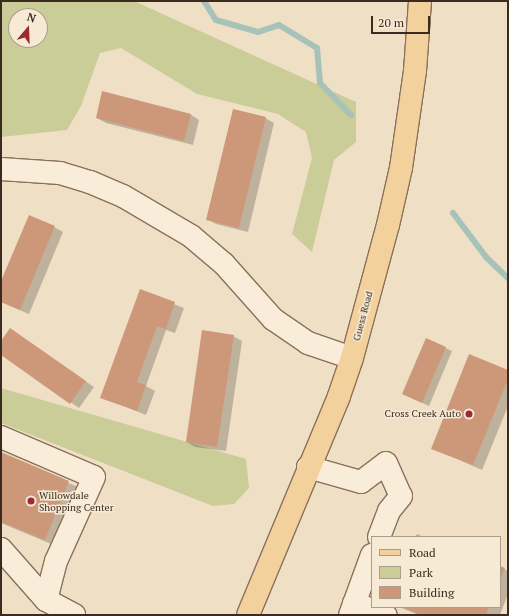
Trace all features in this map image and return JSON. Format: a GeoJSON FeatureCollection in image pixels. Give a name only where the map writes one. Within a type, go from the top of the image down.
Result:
{"type":"FeatureCollection","features":[{"type":"Feature","properties":{"kind":"main road","name":"Guess Road"},"geometry":{"type":"LineString","coordinates":[[248,615],[308,467],[339,396],[352,358],[388,225],[401,168],[415,71],[420,1]]}},
{"type":"Feature","properties":{"kind":"lane"},"geometry":{"type":"LineString","coordinates":[[1,169],[60,173],[90,182],[123,196],[191,236],[224,264],[273,319],[308,343],[352,358]]}},
{"type":"Feature","properties":{"kind":"lane"},"geometry":{"type":"LineString","coordinates":[[1,437],[94,477],[56,561],[46,600]]}},
{"type":"Feature","properties":{"kind":"lane"},"geometry":{"type":"LineString","coordinates":[[308,467],[361,482],[386,464],[401,496],[389,512],[379,536]]}},
{"type":"Feature","properties":{"kind":"lane"},"geometry":{"type":"LineString","coordinates":[[1,548],[46,600],[74,615]]}},
{"type":"Feature","properties":{"kind":"lane"},"geometry":{"type":"LineString","coordinates":[[371,558],[352,609],[386,615]]}},
{"type":"Feature","properties":{"kind":"green space"},"geometry":{"type":"Polygon","coordinates":[[[1,1],[134,1],[356,102],[356,142],[334,160],[312,252],[292,234],[312,158],[306,132],[278,114],[197,94],[121,48],[100,53],[81,106],[67,130],[1,137],[1,1]]]}},
{"type":"Feature","properties":{"kind":"green space"},"geometry":{"type":"Polygon","coordinates":[[[1,388],[246,459],[249,488],[234,504],[213,506],[1,423],[1,388]]]}},
{"type":"Feature","properties":{"kind":"building"},"geometry":{"type":"Polygon","coordinates":[[[102,91],[191,114],[184,141],[96,118],[102,91]]]}},
{"type":"Feature","properties":{"kind":"building"},"geometry":{"type":"Polygon","coordinates":[[[233,109],[266,117],[239,228],[206,220],[233,109]]]}},
{"type":"Feature","properties":{"kind":"building"},"geometry":{"type":"Polygon","coordinates":[[[29,215],[55,226],[20,310],[1,302],[1,281],[29,215]]]}},
{"type":"Feature","properties":{"kind":"building"},"geometry":{"type":"Polygon","coordinates":[[[140,289],[175,302],[166,329],[157,326],[137,382],[146,385],[137,411],[100,398],[140,289]]]}},
{"type":"Feature","properties":{"kind":"building"},"geometry":{"type":"Polygon","coordinates":[[[10,328],[86,381],[70,404],[1,355],[1,341],[10,328]]]}},
{"type":"Feature","properties":{"kind":"building"},"geometry":{"type":"Polygon","coordinates":[[[202,330],[234,335],[217,447],[186,442],[202,330]]]}},
{"type":"Feature","properties":{"kind":"building"},"geometry":{"type":"Polygon","coordinates":[[[426,338],[446,347],[422,403],[402,394],[426,338]]]}},
{"type":"Feature","properties":{"kind":"building","name":"Cross Creek Auto"},"geometry":{"type":"Polygon","coordinates":[[[469,354],[508,370],[508,379],[473,465],[431,449],[469,354]]]}},
{"type":"Feature","properties":{"kind":"building","name":"Willowdale Shopping Center"},"geometry":{"type":"Polygon","coordinates":[[[1,452],[69,481],[45,540],[1,522],[1,452]]]}},
{"type":"Feature","properties":{"kind":"building"},"geometry":{"type":"Polygon","coordinates":[[[501,566],[505,568],[501,578],[501,566]]]}},
{"type":"Feature","properties":{"kind":"building"},"geometry":{"type":"Polygon","coordinates":[[[404,608],[489,608],[486,615],[421,615],[404,608]]]}},
{"type":"Feature","properties":{"kind":"waterway"},"geometry":{"type":"LineString","coordinates":[[204,1],[216,20],[258,32],[279,25],[317,48],[320,83],[351,115]]}},
{"type":"Feature","properties":{"kind":"waterway"},"geometry":{"type":"LineString","coordinates":[[453,213],[486,257],[508,278]]}},
{"type":"Feature","properties":{"kind":"place","name":"Cross Creek Auto"},"geometry":{"type":"Point","coordinates":[469,414]}},
{"type":"Feature","properties":{"kind":"place","name":"Willowdale Shopping Center"},"geometry":{"type":"Point","coordinates":[31,501]}}]}
